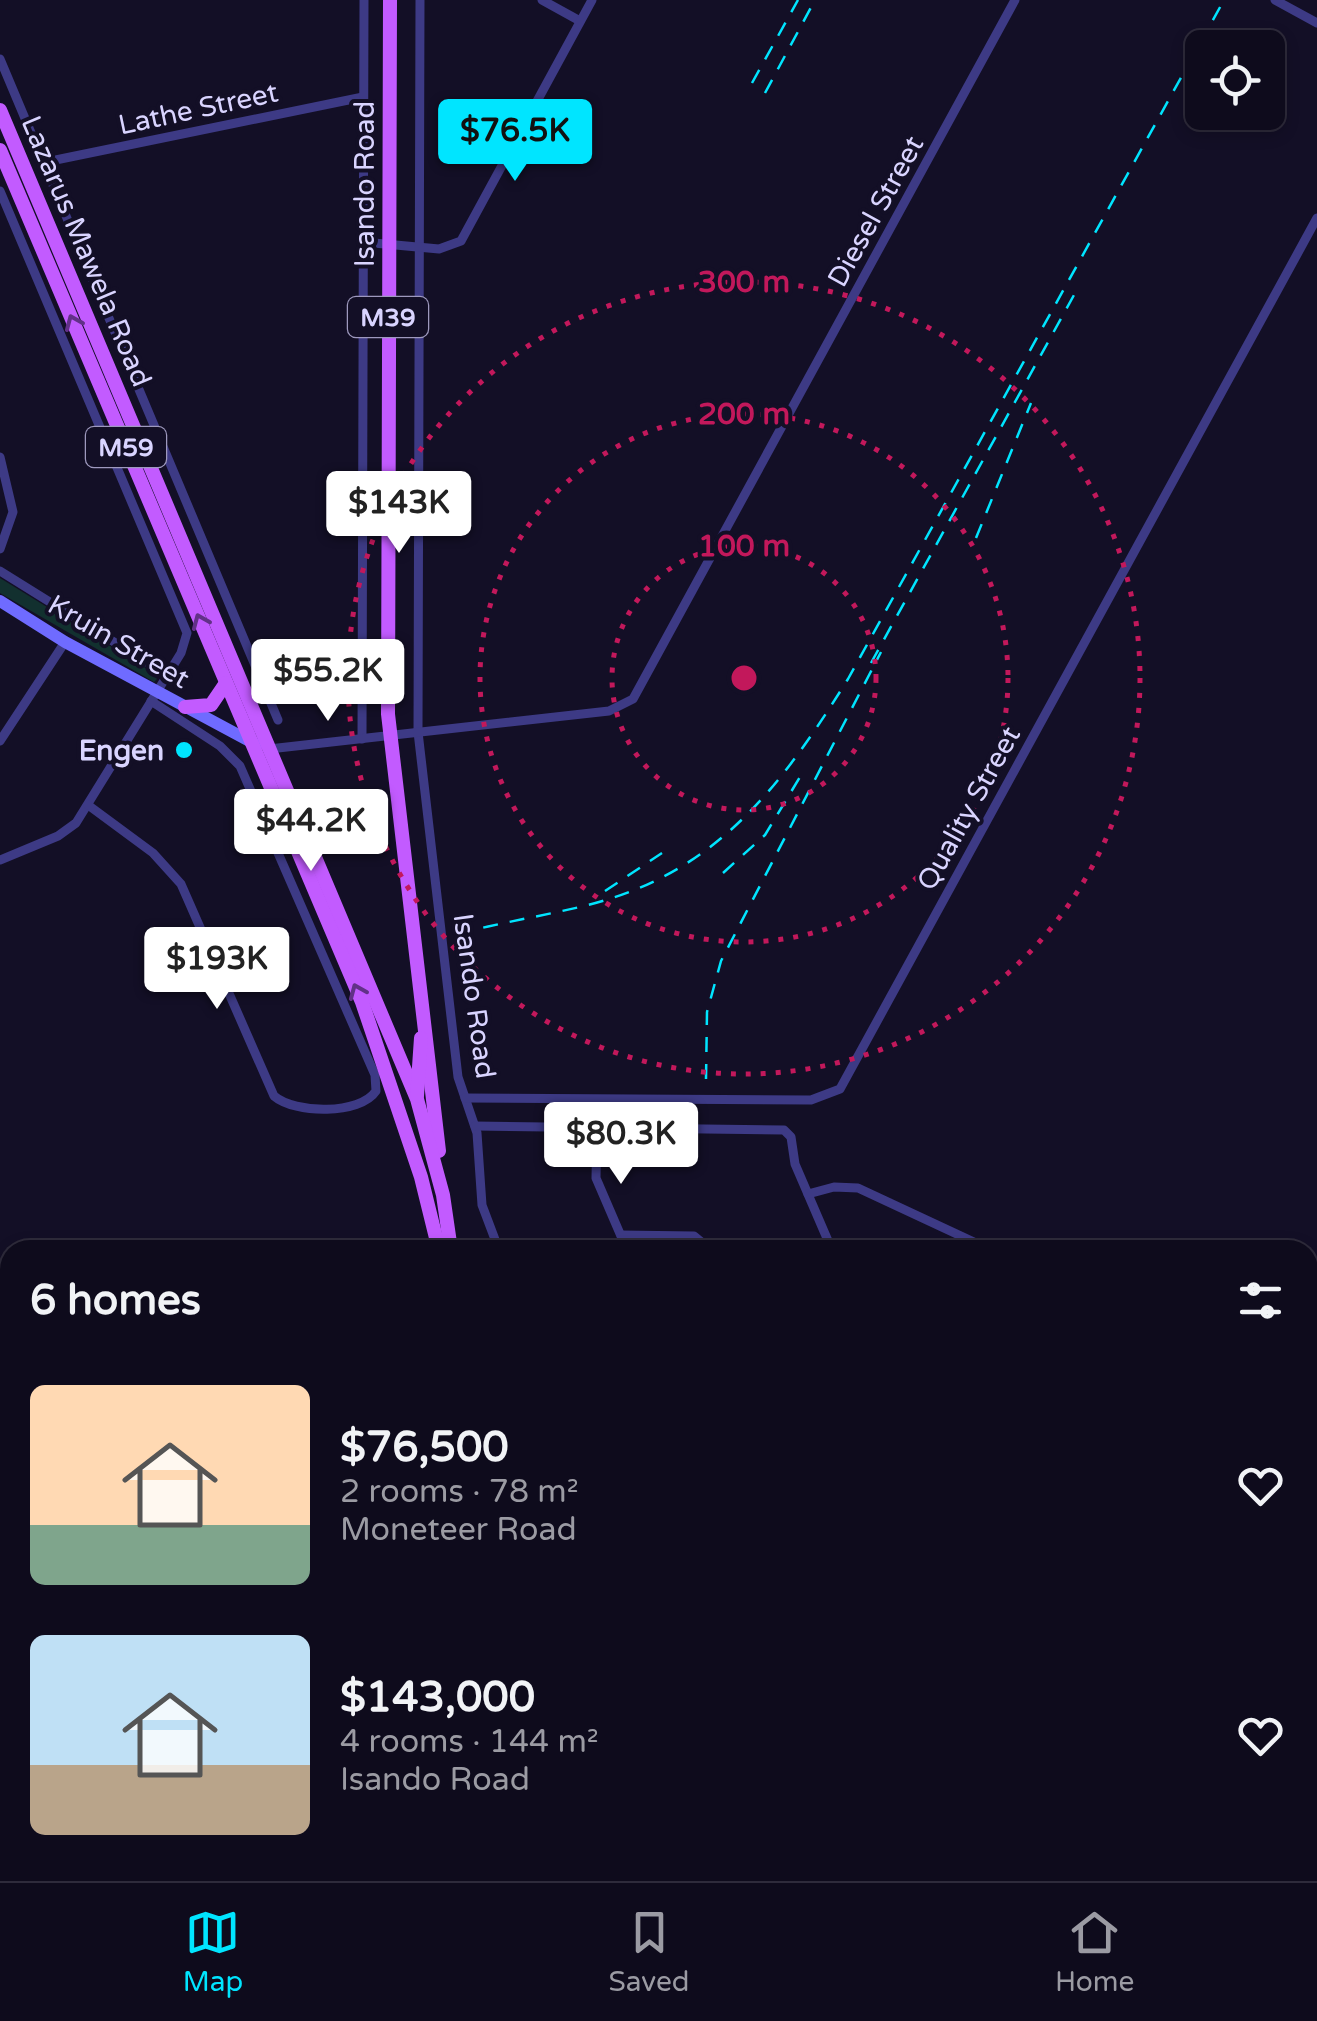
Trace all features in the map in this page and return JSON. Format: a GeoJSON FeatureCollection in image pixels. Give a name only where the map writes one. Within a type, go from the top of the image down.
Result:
{"type":"FeatureCollection","features":[{"type":"Feature","properties":{"kind":"main road","name":"Isando Road"},"geometry":{"type":"LineString","coordinates":[[390,0],[390,735],[423,1027],[433,1080],[443,1194]]}},
{"type":"Feature","properties":{"kind":"main road","name":"Lazarus Mawela Road"},"geometry":{"type":"LineString","coordinates":[[0,110],[417,1099],[443,1194],[450,1240]]}},
{"type":"Feature","properties":{"kind":"main road","name":"Lazarus Mawela Road"},"geometry":{"type":"LineString","coordinates":[[0,150],[362,1002],[421,1177],[436,1240]]}},
{"type":"Feature","properties":{"kind":"main road","name":"Kruin Street"},"geometry":{"type":"LineString","coordinates":[[0,601],[155,696],[269,749]]}},
{"type":"Feature","properties":{"kind":"main road"},"geometry":{"type":"LineString","coordinates":[[185,707],[211,705],[226,683]]}},
{"type":"Feature","properties":{"kind":"main road","name":"Isando Road"},"geometry":{"type":"LineString","coordinates":[[417,1099],[423,1027]]}},
{"type":"Feature","properties":{"kind":"main road","name":"M39"},"geometry":{"type":"LineString","coordinates":[[417,1099],[421,1177]]}},
{"type":"Feature","properties":{"kind":"street","name":"Isando Road"},"geometry":{"type":"LineString","coordinates":[[362,739],[364,0]]}},
{"type":"Feature","properties":{"kind":"street","name":"Isando Road"},"geometry":{"type":"LineString","coordinates":[[420,0],[418,732],[458,1076],[475,1126],[482,1205],[495,1240]]}},
{"type":"Feature","properties":{"kind":"street"},"geometry":{"type":"LineString","coordinates":[[542,0],[580,21]]}},
{"type":"Feature","properties":{"kind":"street"},"geometry":{"type":"LineString","coordinates":[[363,242],[448,248],[465,236],[592,0]]}},
{"type":"Feature","properties":{"kind":"street","name":"Diesel Street"},"geometry":{"type":"LineString","coordinates":[[269,749],[609,711],[633,699],[1015,0]]}},
{"type":"Feature","properties":{"kind":"street"},"geometry":{"type":"LineString","coordinates":[[1275,0],[1317,23]]}},
{"type":"Feature","properties":{"kind":"street"},"geometry":{"type":"LineString","coordinates":[[0,59],[278,720]]}},
{"type":"Feature","properties":{"kind":"street","name":"Lathe Street"},"geometry":{"type":"LineString","coordinates":[[41,163],[363,96]]}},
{"type":"Feature","properties":{"kind":"street"},"geometry":{"type":"LineString","coordinates":[[0,191],[186,626],[184,646],[88,805],[58,836],[0,860]]}},
{"type":"Feature","properties":{"kind":"street","name":"Quality Street"},"geometry":{"type":"LineString","coordinates":[[465,1098],[812,1100],[840,1089],[1317,218]]}},
{"type":"Feature","properties":{"kind":"street"},"geometry":{"type":"LineString","coordinates":[[0,457],[14,512],[0,549]]}},
{"type":"Feature","properties":{"kind":"street","name":"Kruin Street"},"geometry":{"type":"LineString","coordinates":[[0,572],[166,675]]}},
{"type":"Feature","properties":{"kind":"street"},"geometry":{"type":"LineString","coordinates":[[0,741],[65,642]]}},
{"type":"Feature","properties":{"kind":"street"},"geometry":{"type":"LineString","coordinates":[[88,805],[153,853],[181,884],[274,1096],[291,1106],[354,1106],[374,1096],[375,1076],[240,766],[155,696]]}},
{"type":"Feature","properties":{"kind":"street"},"geometry":{"type":"LineString","coordinates":[[475,1126],[776,1128],[790,1134],[795,1164],[828,1240]]}},
{"type":"Feature","properties":{"kind":"street"},"geometry":{"type":"LineString","coordinates":[[597,1126],[596,1178],[623,1240]]}},
{"type":"Feature","properties":{"kind":"street"},"geometry":{"type":"LineString","coordinates":[[808,1194],[834,1187],[858,1188],[970,1240]]}},
{"type":"Feature","properties":{"kind":"street"},"geometry":{"type":"LineString","coordinates":[[621,1235],[694,1236],[699,1240]]}},
{"type":"Feature","properties":{"kind":"green space"},"geometry":{"type":"Polygon","coordinates":[[[0,578],[157,679],[154,682],[0,593],[0,578]]]}},
{"type":"Feature","properties":{"kind":"railway"},"geometry":{"type":"LineString","coordinates":[[752,83],[798,0]]}},
{"type":"Feature","properties":{"kind":"railway"},"geometry":{"type":"LineString","coordinates":[[765,93],[815,0]]}},
{"type":"Feature","properties":{"kind":"railway"},"geometry":{"type":"LineString","coordinates":[[457,934],[584,906],[630,892],[671,872],[708,849],[740,821],[797,756],[848,679],[1224,0]]}},
{"type":"Feature","properties":{"kind":"railway"},"geometry":{"type":"LineString","coordinates":[[871,663],[1074,295]]}},
{"type":"Feature","properties":{"kind":"railway"},"geometry":{"type":"LineString","coordinates":[[976,538],[1031,403]]}},
{"type":"Feature","properties":{"kind":"railway"},"geometry":{"type":"LineString","coordinates":[[706,1079],[707,1012],[721,961],[881,652]]}},
{"type":"Feature","properties":{"kind":"railway"},"geometry":{"type":"LineString","coordinates":[[723,873],[765,835],[803,772]]}},
{"type":"Feature","properties":{"kind":"railway"},"geometry":{"type":"LineString","coordinates":[[605,891],[662,853]]}},
{"type":"Feature","properties":{"kind":"place","name":"Engen"},"geometry":{"type":"Point","coordinates":[184,750]}}]}
